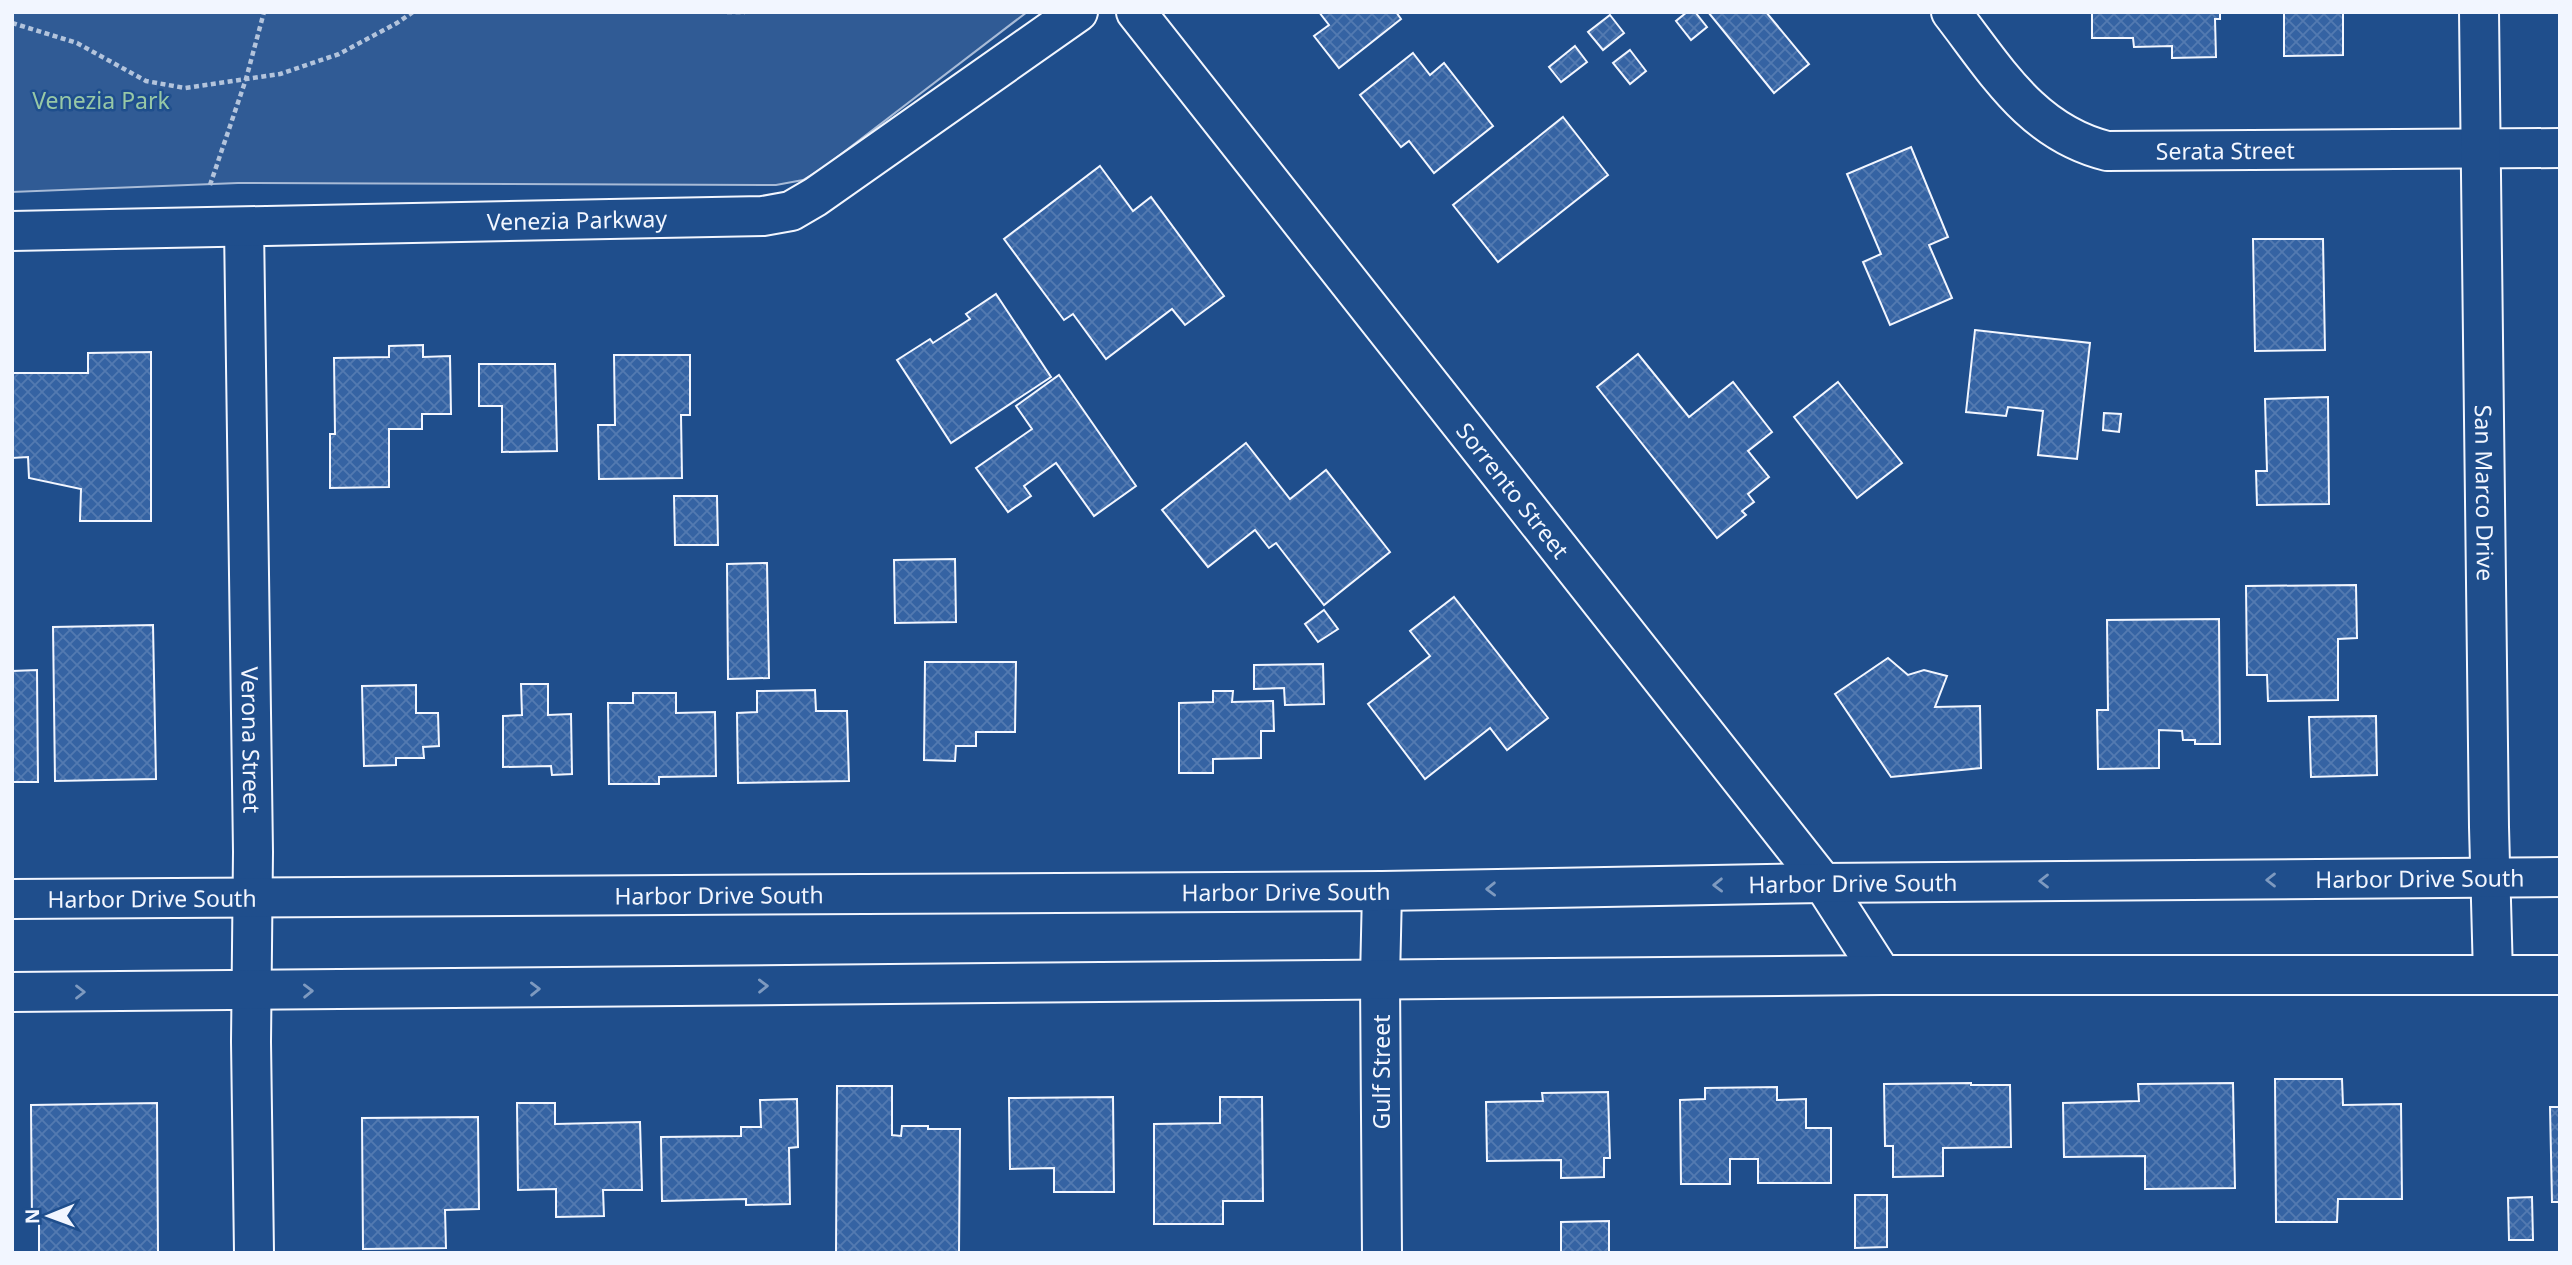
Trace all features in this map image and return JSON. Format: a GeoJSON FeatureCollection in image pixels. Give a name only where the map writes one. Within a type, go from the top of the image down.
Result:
{"type":"FeatureCollection","features":[{"type":"Feature","properties":{"kind":"street","name":"Venezia Parkway"},"geometry":{"type":"LineString","coordinates":[[12,231],[763,216],[791,211],[815,197],[1078,12]]}},
{"type":"Feature","properties":{"kind":"street","name":"Sorrento Street"},"geometry":{"type":"LineString","coordinates":[[1136,12],[1823,883],[1882,975]]}},
{"type":"Feature","properties":{"kind":"street","name":"Serata Street"},"geometry":{"type":"LineString","coordinates":[[1951,12],[2017,97],[2065,137],[2084,146],[2129,152],[2560,148]]}},
{"type":"Feature","properties":{"kind":"street","name":"San Marco Drive"},"geometry":{"type":"LineString","coordinates":[[2479,12],[2493,975]]}},
{"type":"Feature","properties":{"kind":"street","name":"Verona Street"},"geometry":{"type":"LineString","coordinates":[[244,227],[254,1253]]}},
{"type":"Feature","properties":{"kind":"street","name":"Harbor Drive South"},"geometry":{"type":"LineString","coordinates":[[12,899],[1382,891],[1823,883],[2560,877]]}},
{"type":"Feature","properties":{"kind":"street","name":"Gulf Street"},"geometry":{"type":"LineString","coordinates":[[1382,891],[1382,1253]]}},
{"type":"Feature","properties":{"kind":"street"},"geometry":{"type":"LineString","coordinates":[[12,992],[252,992],[1882,975],[2560,975]]}},
{"type":"Feature","properties":{"kind":"path"},"geometry":{"type":"LineString","coordinates":[[210,184],[246,79],[264,12]]}},
{"type":"Feature","properties":{"kind":"path"},"geometry":{"type":"LineString","coordinates":[[12,23],[77,43],[146,80],[185,88],[280,74],[339,54],[413,12]]}},
{"type":"Feature","properties":{"kind":"path"},"geometry":{"type":"LineString","coordinates":[[727,12],[745,12]]}},
{"type":"Feature","properties":{"kind":"shaded area","name":"Venezia Park"},"geometry":{"type":"Polygon","coordinates":[[[12,12],[1027,12],[823,168],[803,180],[776,185],[238,183],[12,192],[12,12]]]}},
{"type":"Feature","properties":{"kind":"building"},"geometry":{"type":"Polygon","coordinates":[[[1319,12],[1396,12],[1401,19],[1339,68],[1314,36],[1329,25],[1319,12]]]}},
{"type":"Feature","properties":{"kind":"building"},"geometry":{"type":"Polygon","coordinates":[[[1687,12],[1695,12],[1707,27],[1691,40],[1676,21],[1687,12]]]}},
{"type":"Feature","properties":{"kind":"building"},"geometry":{"type":"Polygon","coordinates":[[[1708,12],[1766,12],[1809,64],[1774,93],[1708,12]]]}},
{"type":"Feature","properties":{"kind":"building"},"geometry":{"type":"Polygon","coordinates":[[[2092,12],[2220,12],[2220,19],[2215,19],[2216,57],[2172,58],[2172,46],[2134,47],[2133,38],[2092,38],[2092,12]]]}},
{"type":"Feature","properties":{"kind":"building"},"geometry":{"type":"Polygon","coordinates":[[[2284,12],[2343,12],[2343,55],[2284,56],[2284,12]]]}},
{"type":"Feature","properties":{"kind":"building"},"geometry":{"type":"Polygon","coordinates":[[[1610,15],[1624,33],[1603,50],[1588,32],[1610,15]]]}},
{"type":"Feature","properties":{"kind":"building"},"geometry":{"type":"Polygon","coordinates":[[[1575,46],[1587,62],[1561,82],[1549,67],[1575,46]]]}},
{"type":"Feature","properties":{"kind":"building"},"geometry":{"type":"Polygon","coordinates":[[[1630,50],[1646,71],[1630,84],[1613,63],[1630,50]]]}},
{"type":"Feature","properties":{"kind":"building"},"geometry":{"type":"Polygon","coordinates":[[[1413,53],[1430,75],[1444,63],[1493,126],[1434,173],[1409,141],[1401,147],[1360,95],[1413,53]]]}},
{"type":"Feature","properties":{"kind":"building"},"geometry":{"type":"Polygon","coordinates":[[[1563,117],[1608,175],[1498,262],[1453,205],[1563,117]]]}},
{"type":"Feature","properties":{"kind":"building"},"geometry":{"type":"Polygon","coordinates":[[[1911,147],[1948,237],[1929,245],[1952,298],[1890,325],[1863,262],[1881,254],[1847,174],[1911,147]]]}},
{"type":"Feature","properties":{"kind":"building"},"geometry":{"type":"Polygon","coordinates":[[[1100,166],[1133,211],[1151,197],[1224,296],[1185,325],[1172,309],[1106,359],[1073,314],[1064,320],[1004,239],[1100,166]]]}},
{"type":"Feature","properties":{"kind":"building"},"geometry":{"type":"Polygon","coordinates":[[[2253,239],[2323,239],[2325,350],[2255,351],[2253,239]]]}},
{"type":"Feature","properties":{"kind":"building"},"geometry":{"type":"Polygon","coordinates":[[[996,294],[1051,377],[951,443],[897,360],[930,339],[933,343],[970,319],[966,314],[996,294]]]}},
{"type":"Feature","properties":{"kind":"building"},"geometry":{"type":"Polygon","coordinates":[[[1975,330],[2090,343],[2077,459],[2038,455],[2043,411],[2008,407],[2006,416],[1966,412],[1975,330]]]}},
{"type":"Feature","properties":{"kind":"building"},"geometry":{"type":"Polygon","coordinates":[[[423,345],[423,357],[450,356],[451,414],[422,414],[422,429],[389,429],[389,487],[330,488],[330,434],[335,434],[334,358],[389,357],[389,346],[423,345]]]}},
{"type":"Feature","properties":{"kind":"building"},"geometry":{"type":"Polygon","coordinates":[[[151,352],[151,521],[80,521],[81,489],[29,478],[28,457],[12,458],[12,373],[88,373],[88,353],[151,352]]]}},
{"type":"Feature","properties":{"kind":"building"},"geometry":{"type":"Polygon","coordinates":[[[1638,354],[1689,417],[1733,382],[1772,432],[1748,451],[1769,477],[1748,494],[1754,502],[1742,511],[1746,515],[1717,538],[1597,387],[1638,354]]]}},
{"type":"Feature","properties":{"kind":"building"},"geometry":{"type":"Polygon","coordinates":[[[614,355],[690,355],[690,415],[681,415],[682,478],[599,479],[598,425],[615,425],[614,355]]]}},
{"type":"Feature","properties":{"kind":"building"},"geometry":{"type":"Polygon","coordinates":[[[479,364],[555,364],[557,451],[502,452],[502,406],[479,406],[479,364]]]}},
{"type":"Feature","properties":{"kind":"building"},"geometry":{"type":"Polygon","coordinates":[[[1059,375],[1136,486],[1094,516],[1056,463],[1024,486],[1031,496],[1008,512],[976,468],[1032,429],[1016,406],[1059,375]]]}},
{"type":"Feature","properties":{"kind":"building"},"geometry":{"type":"Polygon","coordinates":[[[1838,382],[1902,463],[1857,498],[1794,417],[1838,382]]]}},
{"type":"Feature","properties":{"kind":"building"},"geometry":{"type":"Polygon","coordinates":[[[2328,397],[2329,504],[2257,505],[2256,471],[2267,471],[2265,399],[2328,397]]]}},
{"type":"Feature","properties":{"kind":"building"},"geometry":{"type":"Polygon","coordinates":[[[2104,413],[2121,414],[2119,432],[2103,430],[2104,413]]]}},
{"type":"Feature","properties":{"kind":"building"},"geometry":{"type":"Polygon","coordinates":[[[1246,443],[1290,499],[1326,470],[1390,552],[1324,605],[1276,543],[1269,548],[1255,530],[1208,567],[1162,510],[1246,443]]]}},
{"type":"Feature","properties":{"kind":"building"},"geometry":{"type":"Polygon","coordinates":[[[674,496],[717,496],[718,545],[675,545],[674,496]]]}},
{"type":"Feature","properties":{"kind":"building"},"geometry":{"type":"Polygon","coordinates":[[[955,559],[956,622],[895,623],[894,560],[955,559]]]}},
{"type":"Feature","properties":{"kind":"building"},"geometry":{"type":"Polygon","coordinates":[[[767,563],[769,678],[728,679],[727,564],[767,563]]]}},
{"type":"Feature","properties":{"kind":"building"},"geometry":{"type":"Polygon","coordinates":[[[2356,585],[2357,638],[2338,639],[2338,700],[2268,701],[2267,675],[2247,675],[2246,586],[2356,585]]]}},
{"type":"Feature","properties":{"kind":"building"},"geometry":{"type":"Polygon","coordinates":[[[1454,597],[1548,718],[1507,750],[1490,728],[1425,779],[1368,704],[1430,656],[1410,631],[1454,597]]]}},
{"type":"Feature","properties":{"kind":"building"},"geometry":{"type":"Polygon","coordinates":[[[1324,610],[1338,629],[1318,642],[1305,624],[1324,610]]]}},
{"type":"Feature","properties":{"kind":"building"},"geometry":{"type":"Polygon","coordinates":[[[2219,619],[2220,744],[2195,744],[2195,740],[2183,740],[2182,731],[2159,730],[2159,768],[2098,769],[2097,710],[2108,710],[2107,620],[2219,619]]]}},
{"type":"Feature","properties":{"kind":"building"},"geometry":{"type":"Polygon","coordinates":[[[153,625],[156,779],[55,781],[53,627],[153,625]]]}},
{"type":"Feature","properties":{"kind":"building"},"geometry":{"type":"Polygon","coordinates":[[[1888,658],[1908,675],[1924,670],[1947,676],[1935,707],[1980,706],[1981,768],[1891,777],[1835,694],[1888,658]]]}},
{"type":"Feature","properties":{"kind":"building"},"geometry":{"type":"Polygon","coordinates":[[[925,662],[1016,662],[1015,732],[976,732],[976,746],[956,746],[955,761],[924,760],[925,662]]]}},
{"type":"Feature","properties":{"kind":"building"},"geometry":{"type":"Polygon","coordinates":[[[1323,664],[1324,704],[1285,705],[1284,688],[1254,689],[1254,665],[1323,664]]]}},
{"type":"Feature","properties":{"kind":"building"},"geometry":{"type":"Polygon","coordinates":[[[37,670],[38,782],[12,782],[12,671],[37,670]]]}},
{"type":"Feature","properties":{"kind":"building"},"geometry":{"type":"Polygon","coordinates":[[[521,684],[548,684],[548,715],[571,714],[572,774],[552,775],[551,766],[503,767],[503,716],[522,715],[521,684]]]}},
{"type":"Feature","properties":{"kind":"building"},"geometry":{"type":"Polygon","coordinates":[[[416,685],[416,713],[438,713],[439,746],[423,747],[424,758],[396,758],[396,765],[364,766],[362,686],[416,685]]]}},
{"type":"Feature","properties":{"kind":"building"},"geometry":{"type":"Polygon","coordinates":[[[815,690],[816,711],[847,711],[849,781],[738,783],[737,713],[757,712],[757,691],[815,690]]]}},
{"type":"Feature","properties":{"kind":"building"},"geometry":{"type":"Polygon","coordinates":[[[1213,691],[1233,691],[1232,702],[1273,701],[1274,731],[1261,731],[1261,758],[1213,759],[1213,773],[1179,773],[1179,703],[1213,702],[1213,691]]]}},
{"type":"Feature","properties":{"kind":"building"},"geometry":{"type":"Polygon","coordinates":[[[633,693],[676,693],[676,713],[715,712],[716,776],[659,777],[659,784],[609,784],[608,703],[633,703],[633,693]]]}},
{"type":"Feature","properties":{"kind":"building"},"geometry":{"type":"Polygon","coordinates":[[[2376,716],[2377,775],[2311,777],[2309,717],[2376,716]]]}},
{"type":"Feature","properties":{"kind":"building"},"geometry":{"type":"Polygon","coordinates":[[[2275,1079],[2342,1079],[2343,1105],[2401,1104],[2402,1199],[2338,1199],[2337,1222],[2276,1222],[2275,1079]]]}},
{"type":"Feature","properties":{"kind":"building"},"geometry":{"type":"Polygon","coordinates":[[[2233,1083],[2235,1188],[2145,1189],[2145,1156],[2064,1157],[2063,1103],[2139,1101],[2138,1084],[2233,1083]]]}},
{"type":"Feature","properties":{"kind":"building"},"geometry":{"type":"Polygon","coordinates":[[[1884,1084],[2010,1085],[2011,1147],[1943,1148],[1943,1176],[1893,1177],[1893,1146],[1885,1146],[1884,1084]]]}},
{"type":"Feature","properties":{"kind":"building"},"geometry":{"type":"Polygon","coordinates":[[[837,1086],[892,1086],[892,1135],[901,1136],[902,1126],[960,1129],[959,1253],[836,1253],[837,1086]]]}},
{"type":"Feature","properties":{"kind":"building"},"geometry":{"type":"Polygon","coordinates":[[[1777,1087],[1777,1100],[1806,1099],[1806,1128],[1831,1128],[1831,1183],[1758,1183],[1758,1159],[1730,1159],[1730,1184],[1681,1184],[1680,1100],[1705,1099],[1705,1088],[1777,1087]]]}},
{"type":"Feature","properties":{"kind":"building"},"geometry":{"type":"Polygon","coordinates":[[[1608,1092],[1610,1158],[1604,1158],[1604,1177],[1561,1178],[1561,1160],[1487,1161],[1486,1102],[1543,1101],[1542,1093],[1608,1092]]]}},
{"type":"Feature","properties":{"kind":"building"},"geometry":{"type":"Polygon","coordinates":[[[1113,1097],[1114,1192],[1054,1192],[1054,1168],[1010,1169],[1009,1098],[1113,1097]]]}},
{"type":"Feature","properties":{"kind":"building"},"geometry":{"type":"Polygon","coordinates":[[[1220,1097],[1262,1097],[1263,1201],[1223,1201],[1223,1224],[1154,1224],[1154,1124],[1220,1123],[1220,1097]]]}},
{"type":"Feature","properties":{"kind":"building"},"geometry":{"type":"Polygon","coordinates":[[[797,1099],[798,1147],[789,1148],[790,1204],[746,1205],[746,1199],[662,1201],[661,1137],[741,1136],[741,1127],[761,1127],[760,1100],[797,1099]]]}},
{"type":"Feature","properties":{"kind":"building"},"geometry":{"type":"Polygon","coordinates":[[[157,1103],[158,1253],[39,1253],[39,1223],[32,1223],[31,1105],[157,1103]]]}},
{"type":"Feature","properties":{"kind":"building"},"geometry":{"type":"Polygon","coordinates":[[[517,1103],[555,1103],[555,1124],[640,1122],[642,1190],[603,1190],[604,1216],[556,1217],[556,1189],[518,1190],[517,1103]]]}},
{"type":"Feature","properties":{"kind":"building"},"geometry":{"type":"Polygon","coordinates":[[[2550,1107],[2560,1107],[2560,1202],[2552,1202],[2550,1107]]]}},
{"type":"Feature","properties":{"kind":"building"},"geometry":{"type":"Polygon","coordinates":[[[478,1117],[479,1209],[445,1210],[446,1248],[363,1249],[362,1118],[478,1117]]]}},
{"type":"Feature","properties":{"kind":"building"},"geometry":{"type":"Polygon","coordinates":[[[1855,1195],[1887,1195],[1887,1247],[1855,1248],[1855,1195]]]}},
{"type":"Feature","properties":{"kind":"building"},"geometry":{"type":"Polygon","coordinates":[[[2532,1197],[2533,1240],[2509,1240],[2508,1198],[2532,1197]]]}},
{"type":"Feature","properties":{"kind":"building"},"geometry":{"type":"Polygon","coordinates":[[[1609,1221],[1609,1253],[1561,1253],[1561,1222],[1609,1221]]]}}]}
